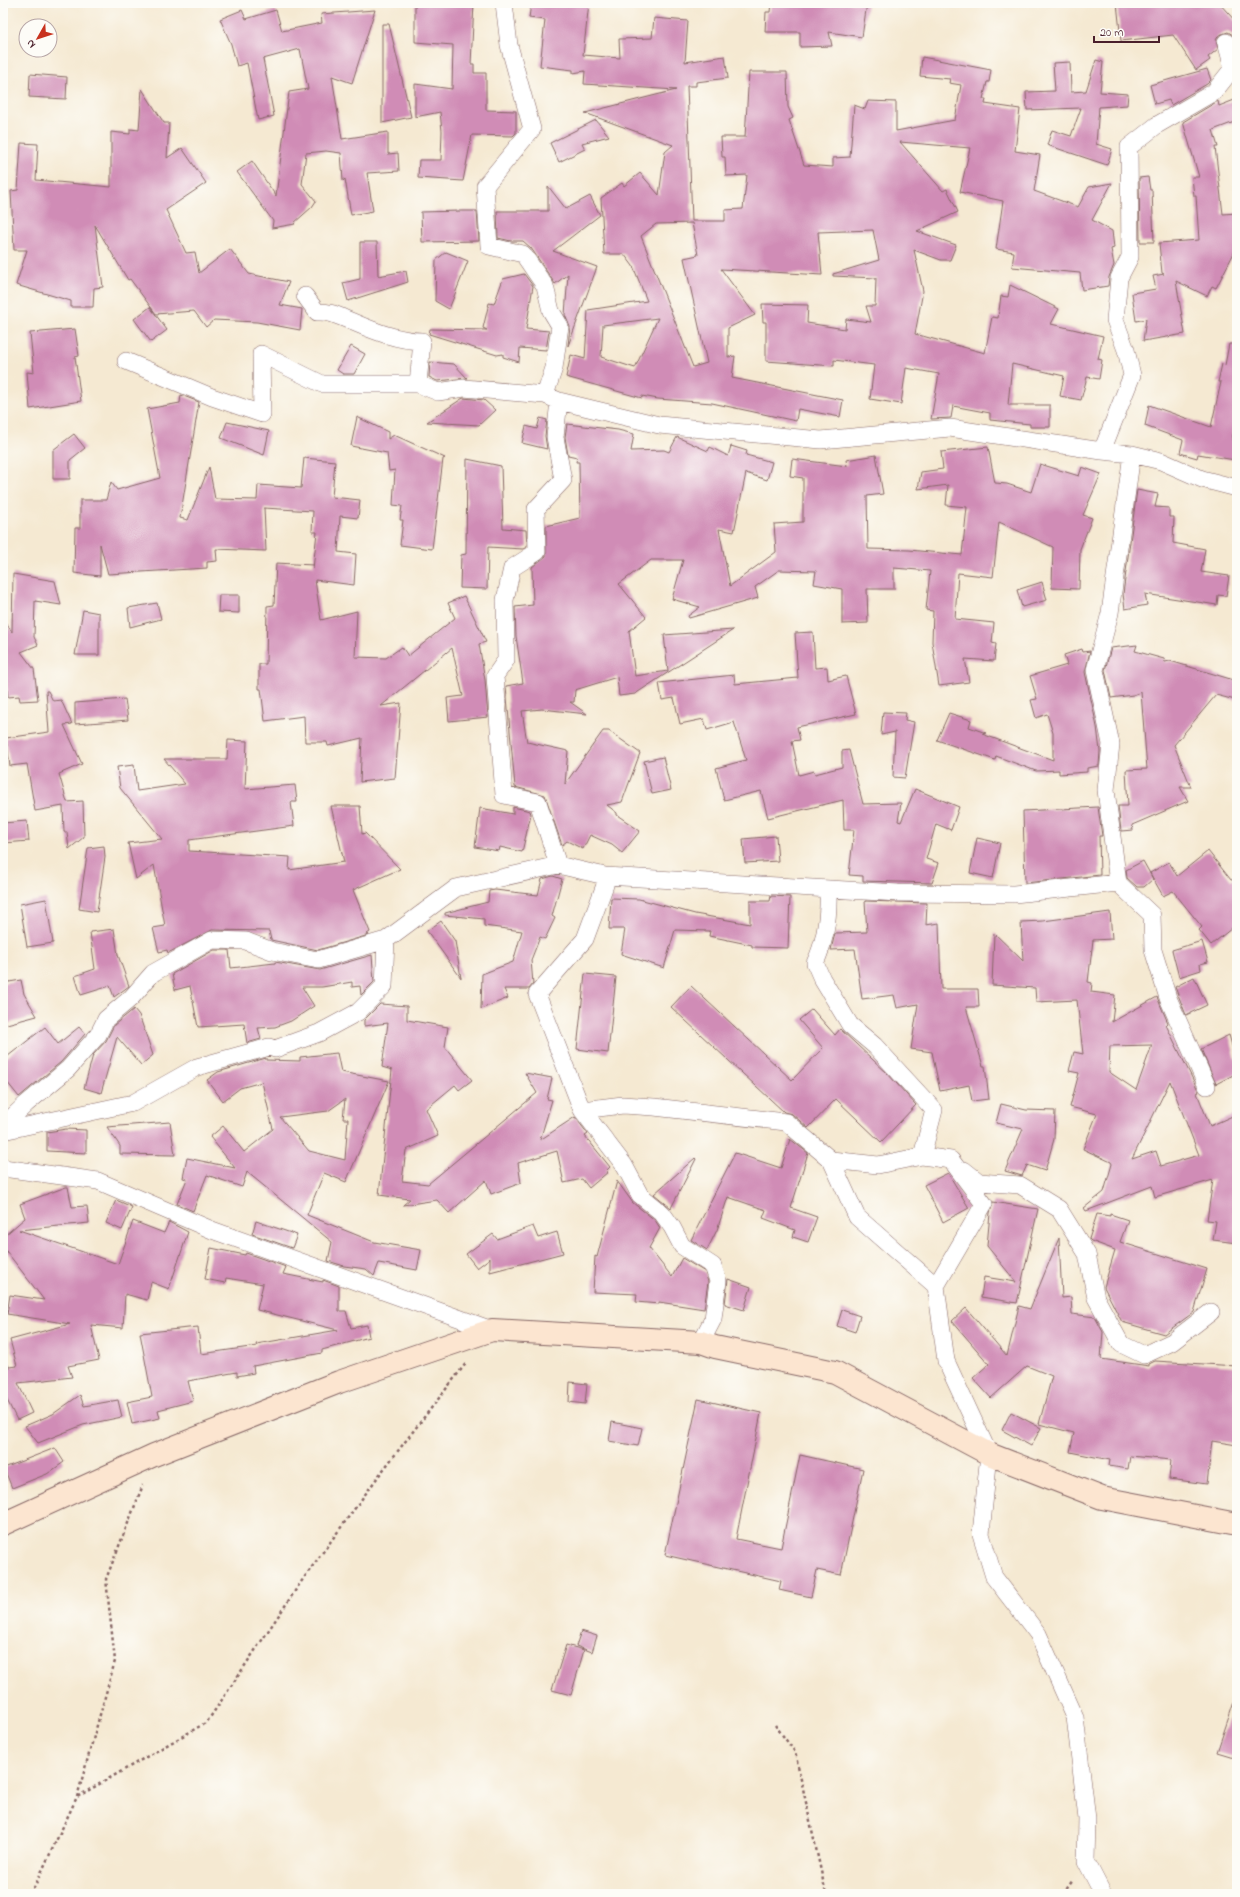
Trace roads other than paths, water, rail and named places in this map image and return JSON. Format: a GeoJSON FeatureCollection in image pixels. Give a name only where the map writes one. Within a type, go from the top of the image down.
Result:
{"type":"FeatureCollection","features":[{"type":"Feature","properties":{"kind":"main road"},"geometry":{"type":"LineString","coordinates":[[3,1524],[154,1455],[339,1382],[492,1330],[702,1342],[715,1347],[835,1372],[989,1454],[1102,1498],[1237,1524]]}},
{"type":"Feature","properties":{"kind":"street"},"geometry":{"type":"LineString","coordinates":[[504,3],[509,46],[532,129],[485,186],[489,246],[523,254],[545,286],[551,311],[560,326],[554,368],[552,398],[555,437],[563,480],[536,509],[538,552],[512,568],[505,600],[506,660],[495,676],[504,795],[538,802],[558,865]]}},
{"type":"Feature","properties":{"kind":"street"},"geometry":{"type":"LineString","coordinates":[[1102,451],[1120,402],[1132,376],[1126,350],[1115,320],[1119,278],[1130,257],[1129,147],[1157,126],[1214,92],[1233,68],[1226,42]]}},
{"type":"Feature","properties":{"kind":"street"},"geometry":{"type":"LineString","coordinates":[[305,296],[318,312],[328,311],[407,341],[422,341],[418,384]]}},
{"type":"Feature","properties":{"kind":"street"},"geometry":{"type":"LineString","coordinates":[[126,361],[212,397],[262,414],[261,354],[322,384],[418,384],[438,392],[464,388],[552,398],[659,425],[821,440],[950,428],[1102,451],[1132,454],[1161,461],[1202,479],[1237,488]]}},
{"type":"Feature","properties":{"kind":"street"},"geometry":{"type":"LineString","coordinates":[[1132,454],[1110,613],[1095,670],[1111,744],[1106,790],[1118,883],[1152,915],[1153,950],[1168,998],[1207,1086]]}},
{"type":"Feature","properties":{"kind":"street"},"geometry":{"type":"LineString","coordinates":[[3,1126],[26,1104],[68,1069],[98,1035],[106,1019],[131,998],[153,974],[212,940],[246,941],[272,951],[318,960],[386,940],[456,888],[558,865],[605,876],[898,893],[1014,894],[1118,883]]}},
{"type":"Feature","properties":{"kind":"street"},"geometry":{"type":"LineString","coordinates":[[605,876],[606,885],[585,939],[537,994],[582,1110],[624,1165],[640,1195],[662,1213],[672,1227],[682,1246],[713,1266],[718,1281],[713,1319],[702,1342]]}},
{"type":"Feature","properties":{"kind":"street"},"geometry":{"type":"LineString","coordinates":[[828,889],[829,908],[822,948],[815,963],[822,978],[850,1025],[875,1046],[934,1110],[922,1156]]}},
{"type":"Feature","properties":{"kind":"street"},"geometry":{"type":"LineString","coordinates":[[3,1131],[133,1103],[197,1067],[269,1047],[275,1049],[319,1034],[358,1012],[384,986],[386,940]]}},
{"type":"Feature","properties":{"kind":"street"},"geometry":{"type":"LineString","coordinates":[[582,1110],[623,1105],[654,1107],[786,1122],[831,1160],[857,1218],[936,1286]]}},
{"type":"Feature","properties":{"kind":"street"},"geometry":{"type":"LineString","coordinates":[[831,1160],[878,1165],[922,1156],[952,1160],[979,1182],[1020,1184],[1059,1209],[1087,1254],[1096,1298],[1121,1344],[1144,1355],[1172,1342],[1211,1312]]}},
{"type":"Feature","properties":{"kind":"street"},"geometry":{"type":"LineString","coordinates":[[952,1160],[984,1204],[936,1286],[946,1361],[989,1454],[981,1534],[994,1577],[1038,1634],[1075,1717],[1087,1819],[1086,1861],[1103,1894]]}},
{"type":"Feature","properties":{"kind":"street"},"geometry":{"type":"LineString","coordinates":[[3,1168],[98,1181],[212,1230],[492,1330]]}}]}
